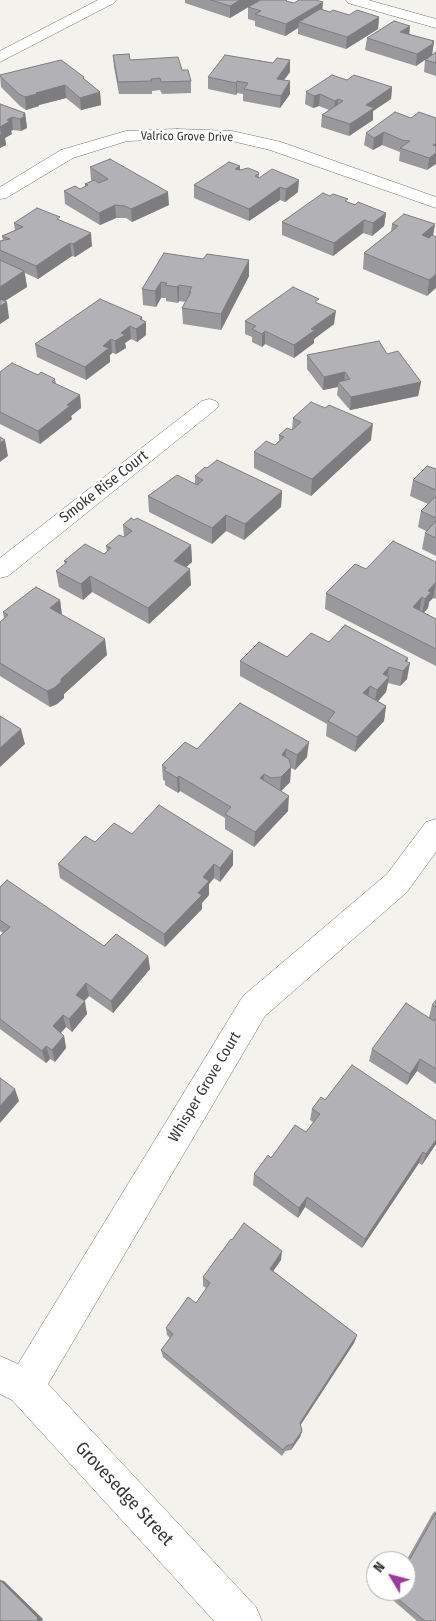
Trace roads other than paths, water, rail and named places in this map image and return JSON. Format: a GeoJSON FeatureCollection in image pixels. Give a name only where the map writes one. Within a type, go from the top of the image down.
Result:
{"type":"FeatureCollection","features":[{"type":"Feature","properties":{"kind":"street"},"geometry":{"type":"LineString","coordinates":[[0,57],[109,0]]}},
{"type":"Feature","properties":{"kind":"street"},"geometry":{"type":"LineString","coordinates":[[353,0],[436,24]]}},
{"type":"Feature","properties":{"kind":"street","name":"Valrico Grove Drive"},"geometry":{"type":"LineString","coordinates":[[0,194],[67,154],[126,136],[177,134],[232,136],[275,146],[436,203]]}},
{"type":"Feature","properties":{"kind":"street","name":"Smoke Rise Court"},"geometry":{"type":"LineString","coordinates":[[0,570],[209,405]]}},
{"type":"Feature","properties":{"kind":"street","name":"Whisper Grove Court"},"geometry":{"type":"LineString","coordinates":[[12,1380],[254,1006],[396,884],[436,830]]}},
{"type":"Feature","properties":{"kind":"street","name":"Grovesedge Street"},"geometry":{"type":"LineString","coordinates":[[12,1380],[242,1621]]}}]}
